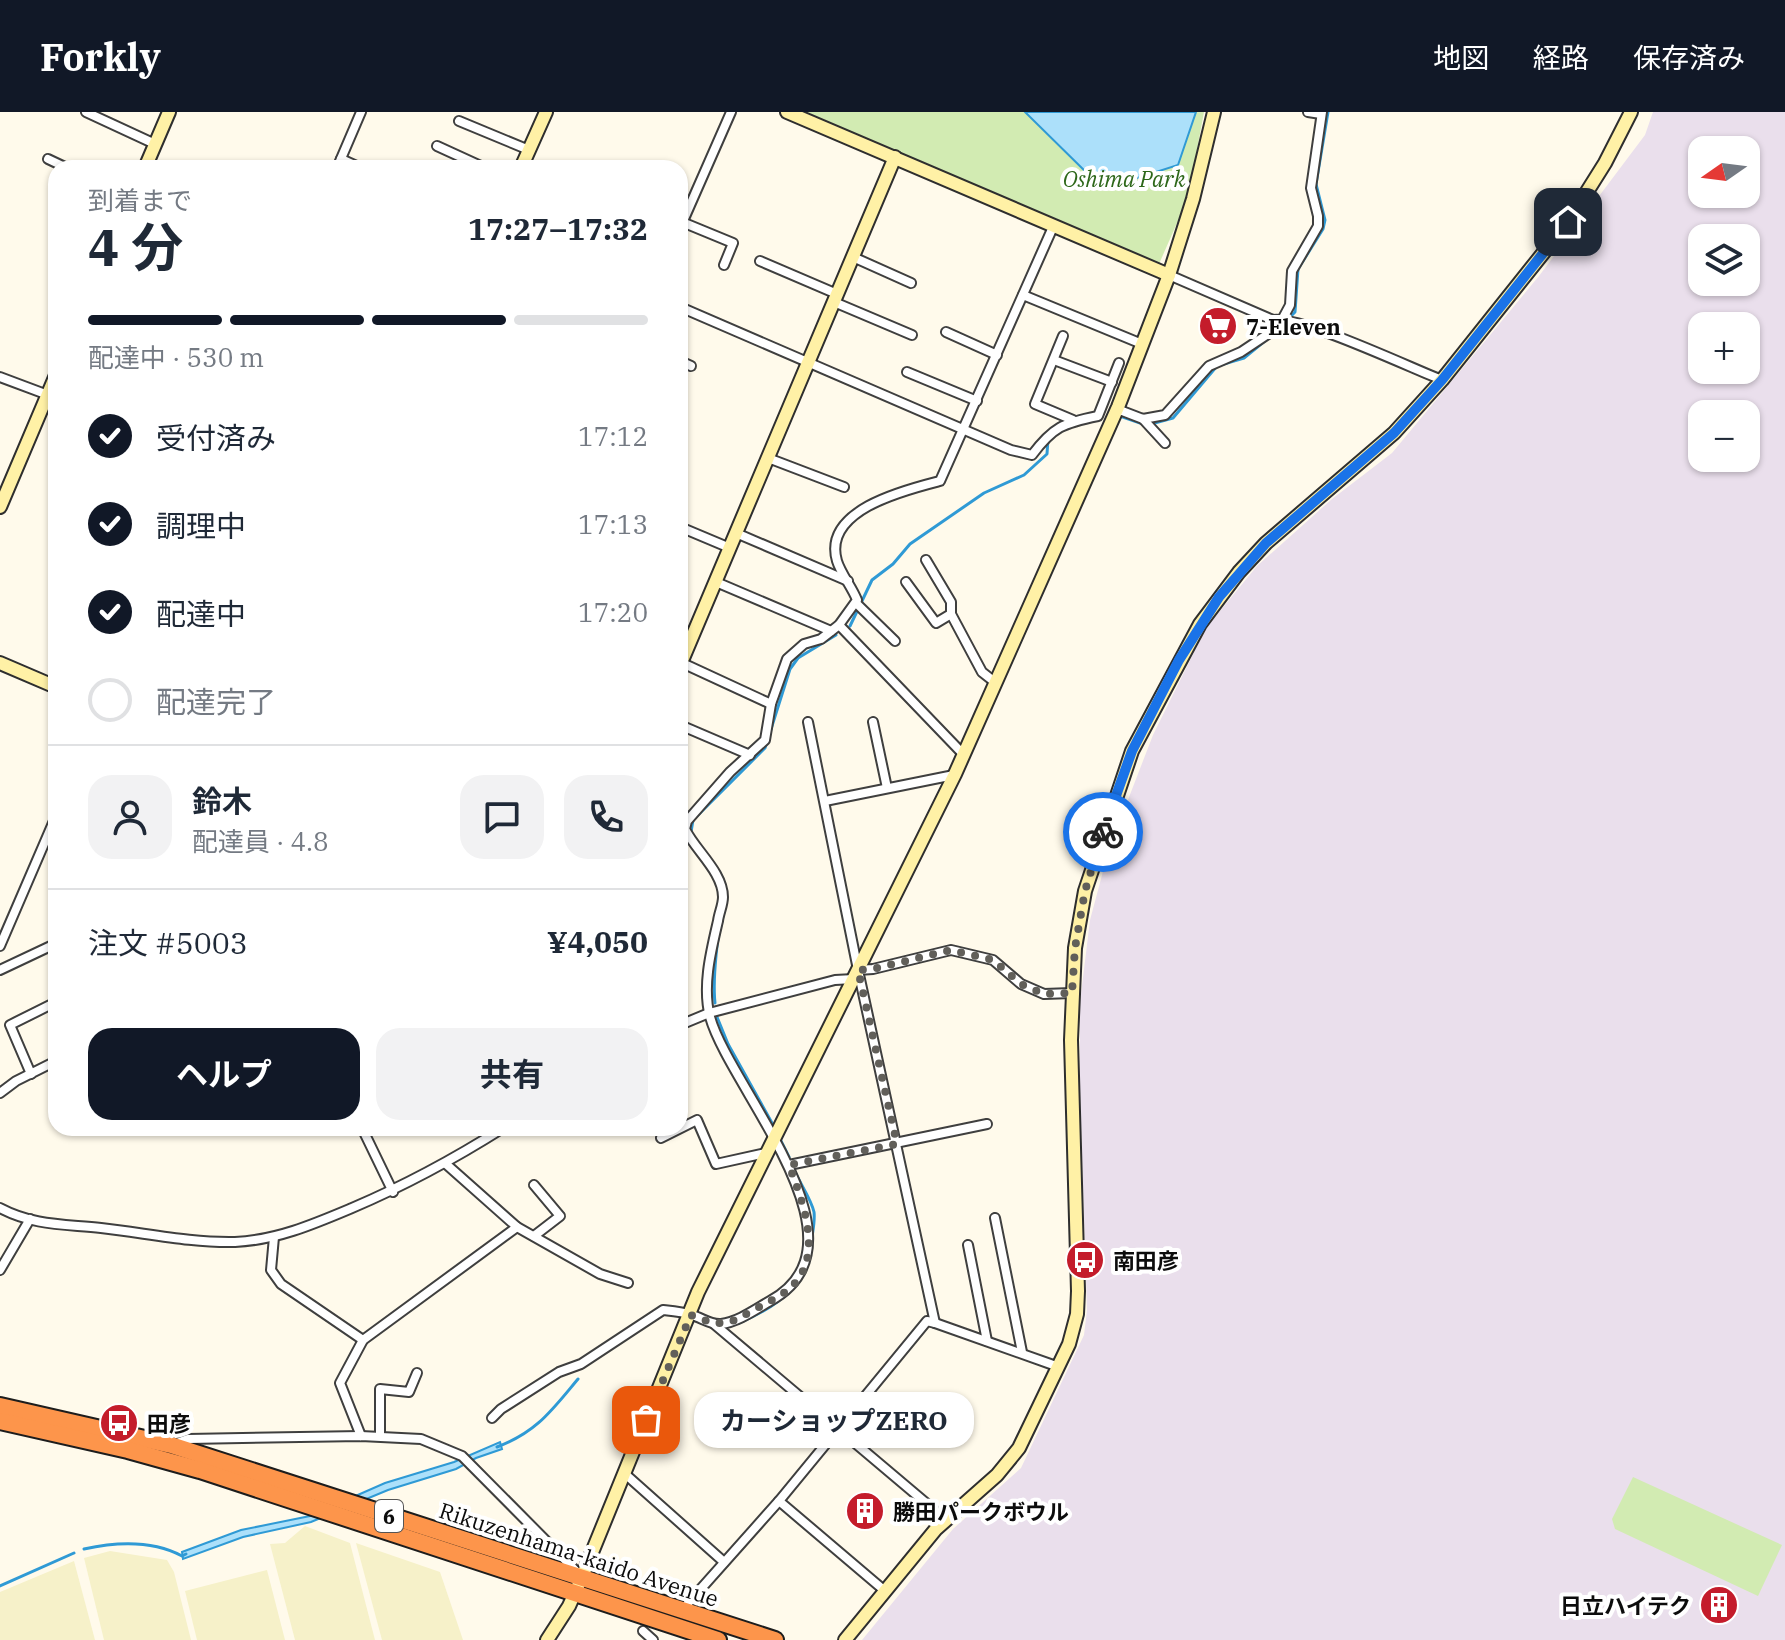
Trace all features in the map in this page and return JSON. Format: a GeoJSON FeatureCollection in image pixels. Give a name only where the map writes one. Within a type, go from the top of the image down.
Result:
{"type":"FeatureCollection","features":[{"type":"Feature","properties":{"kind":"highway","name":"Rikuzenhama-kaido Avenue"},"geometry":{"type":"LineString","coordinates":[[0,1406],[169,1453],[582,1577],[775,1640]]}},
{"type":"Feature","properties":{"kind":"highway","name":"Rikuzenhama-kaido Avenue"},"geometry":{"type":"LineString","coordinates":[[0,1421],[169,1453],[575,1595],[718,1640]]}},
{"type":"Feature","properties":{"kind":"street"},"geometry":{"type":"LineString","coordinates":[[86,112],[155,144]]}},
{"type":"Feature","properties":{"kind":"street"},"geometry":{"type":"LineString","coordinates":[[148,160],[169,112]]}},
{"type":"Feature","properties":{"kind":"street"},"geometry":{"type":"LineString","coordinates":[[341,160],[361,112]]}},
{"type":"Feature","properties":{"kind":"street"},"geometry":{"type":"LineString","coordinates":[[525,160],[546,112]]}},
{"type":"Feature","properties":{"kind":"street"},"geometry":{"type":"LineString","coordinates":[[688,209],[731,112]]}},
{"type":"Feature","properties":{"kind":"street"},"geometry":{"type":"LineString","coordinates":[[787,112],[1169,275],[1442,380]]}},
{"type":"Feature","properties":{"kind":"street"},"geometry":{"type":"LineString","coordinates":[[547,1640],[575,1595],[698,1292],[955,774],[1117,409],[1169,275],[1193,199],[1214,112]]}},
{"type":"Feature","properties":{"kind":"street"},"geometry":{"type":"LineString","coordinates":[[1143,419],[1165,415],[1209,366],[1268,334],[1290,305],[1292,271],[1318,226],[1311,188],[1321,113],[1308,112]]}},
{"type":"Feature","properties":{"kind":"street"},"geometry":{"type":"LineString","coordinates":[[845,1640],[945,1519],[1008,1465],[1059,1367],[1074,1327],[1078,1291],[1072,993],[1075,948],[1085,891],[1118,787],[1139,738],[1200,624],[1239,572],[1266,543],[1394,433],[1442,380],[1568,222],[1603,167],[1631,112]]}},
{"type":"Feature","properties":{"kind":"street"},"geometry":{"type":"LineString","coordinates":[[459,121],[529,150]]}},
{"type":"Feature","properties":{"kind":"street"},"geometry":{"type":"LineString","coordinates":[[437,146],[468,160]]}},
{"type":"Feature","properties":{"kind":"street"},"geometry":{"type":"LineString","coordinates":[[688,646],[895,157]]}},
{"type":"Feature","properties":{"kind":"street"},"geometry":{"type":"LineString","coordinates":[[688,227],[733,243],[724,265]]}},
{"type":"Feature","properties":{"kind":"street"},"geometry":{"type":"LineString","coordinates":[[688,820],[730,772],[765,740],[771,704],[787,659],[804,644],[821,639],[835,628],[856,603],[837,560],[837,536],[844,522],[895,493],[940,481],[1053,227]]}},
{"type":"Feature","properties":{"kind":"street"},"geometry":{"type":"LineString","coordinates":[[853,257],[911,283]]}},
{"type":"Feature","properties":{"kind":"street"},"geometry":{"type":"LineString","coordinates":[[760,261],[912,335]]}},
{"type":"Feature","properties":{"kind":"street"},"geometry":{"type":"LineString","coordinates":[[1023,295],[1142,344]]}},
{"type":"Feature","properties":{"kind":"street"},"geometry":{"type":"LineString","coordinates":[[688,310],[1011,450],[1032,455],[1050,431],[1098,416],[1119,363]]}},
{"type":"Feature","properties":{"kind":"street"},"geometry":{"type":"LineString","coordinates":[[946,332],[997,355]]}},
{"type":"Feature","properties":{"kind":"street"},"geometry":{"type":"LineString","coordinates":[[1063,336],[1035,404],[1074,421]]}},
{"type":"Feature","properties":{"kind":"street"},"geometry":{"type":"LineString","coordinates":[[1054,360],[1112,382]]}},
{"type":"Feature","properties":{"kind":"street"},"geometry":{"type":"LineString","coordinates":[[907,372],[977,401]]}},
{"type":"Feature","properties":{"kind":"street"},"geometry":{"type":"LineString","coordinates":[[0,377],[48,395]]}},
{"type":"Feature","properties":{"kind":"street"},"geometry":{"type":"LineString","coordinates":[[0,507],[48,405]]}},
{"type":"Feature","properties":{"kind":"street"},"geometry":{"type":"LineString","coordinates":[[1117,409],[1143,419],[1165,443]]}},
{"type":"Feature","properties":{"kind":"street"},"geometry":{"type":"LineString","coordinates":[[768,458],[844,487]]}},
{"type":"Feature","properties":{"kind":"street"},"geometry":{"type":"LineString","coordinates":[[688,530],[730,548]]}},
{"type":"Feature","properties":{"kind":"street"},"geometry":{"type":"LineString","coordinates":[[736,533],[849,582]]}},
{"type":"Feature","properties":{"kind":"street"},"geometry":{"type":"LineString","coordinates":[[926,560],[951,602],[951,614],[982,672],[996,683]]}},
{"type":"Feature","properties":{"kind":"street"},"geometry":{"type":"LineString","coordinates":[[716,582],[835,628],[964,755]]}},
{"type":"Feature","properties":{"kind":"street"},"geometry":{"type":"LineString","coordinates":[[906,582],[936,623],[951,614]]}},
{"type":"Feature","properties":{"kind":"street"},"geometry":{"type":"LineString","coordinates":[[856,603],[895,641]]}},
{"type":"Feature","properties":{"kind":"street"},"geometry":{"type":"LineString","coordinates":[[0,663],[48,684]]}},
{"type":"Feature","properties":{"kind":"street"},"geometry":{"type":"LineString","coordinates":[[688,668],[771,704]]}},
{"type":"Feature","properties":{"kind":"street"},"geometry":{"type":"LineString","coordinates":[[808,722],[856,974],[897,1144],[935,1323]]}},
{"type":"Feature","properties":{"kind":"street"},"geometry":{"type":"LineString","coordinates":[[873,722],[887,788]]}},
{"type":"Feature","properties":{"kind":"street"},"geometry":{"type":"LineString","coordinates":[[688,728],[750,755]]}},
{"type":"Feature","properties":{"kind":"street"},"geometry":{"type":"LineString","coordinates":[[825,801],[955,774]]}},
{"type":"Feature","properties":{"kind":"street"},"geometry":{"type":"LineString","coordinates":[[688,833],[714,872],[723,896],[707,976],[709,1013],[734,1072],[789,1165],[805,1209],[808,1243],[804,1265],[792,1286],[732,1322],[714,1324]]}},
{"type":"Feature","properties":{"kind":"street"},"geometry":{"type":"LineString","coordinates":[[0,946],[48,835]]}},
{"type":"Feature","properties":{"kind":"street"},"geometry":{"type":"LineString","coordinates":[[0,970],[48,947]]}},
{"type":"Feature","properties":{"kind":"street"},"geometry":{"type":"LineString","coordinates":[[688,1022],[709,1013],[951,950],[993,960],[1021,984],[1044,994],[1072,993]]}},
{"type":"Feature","properties":{"kind":"street"},"geometry":{"type":"LineString","coordinates":[[31,1074],[10,1025],[48,1006]]}},
{"type":"Feature","properties":{"kind":"street"},"geometry":{"type":"LineString","coordinates":[[0,1093],[48,1065]]}},
{"type":"Feature","properties":{"kind":"street"},"geometry":{"type":"LineString","coordinates":[[688,1124],[697,1120],[716,1164],[766,1153]]}},
{"type":"Feature","properties":{"kind":"street"},"geometry":{"type":"LineString","coordinates":[[789,1165],[987,1124]]}},
{"type":"Feature","properties":{"kind":"street"},"geometry":{"type":"LineString","coordinates":[[366,1136],[393,1192]]}},
{"type":"Feature","properties":{"kind":"street"},"geometry":{"type":"LineString","coordinates":[[0,1208],[53,1226],[98,1227],[199,1241],[237,1242],[274,1237],[393,1192],[490,1136]]}},
{"type":"Feature","properties":{"kind":"street"},"geometry":{"type":"LineString","coordinates":[[661,1138],[665,1136]]}},
{"type":"Feature","properties":{"kind":"street"},"geometry":{"type":"LineString","coordinates":[[446,1164],[517,1227],[600,1274],[628,1283]]}},
{"type":"Feature","properties":{"kind":"street"},"geometry":{"type":"LineString","coordinates":[[534,1185],[560,1216],[534,1236]]}},
{"type":"Feature","properties":{"kind":"street"},"geometry":{"type":"LineString","coordinates":[[995,1218],[1022,1352]]}},
{"type":"Feature","properties":{"kind":"street"},"geometry":{"type":"LineString","coordinates":[[0,1270],[30,1219]]}},
{"type":"Feature","properties":{"kind":"street"},"geometry":{"type":"LineString","coordinates":[[361,1436],[340,1383],[363,1340],[517,1227]]}},
{"type":"Feature","properties":{"kind":"street"},"geometry":{"type":"LineString","coordinates":[[274,1237],[271,1270],[281,1284],[363,1340]]}},
{"type":"Feature","properties":{"kind":"street"},"geometry":{"type":"LineString","coordinates":[[968,1245],[987,1341]]}},
{"type":"Feature","properties":{"kind":"street"},"geometry":{"type":"LineString","coordinates":[[492,1418],[547,1379],[581,1364],[663,1310],[691,1315],[714,1324],[841,1428],[945,1519]]}},
{"type":"Feature","properties":{"kind":"street"},"geometry":{"type":"LineString","coordinates":[[682,1610],[841,1428],[927,1321],[1059,1367]]}},
{"type":"Feature","properties":{"kind":"street"},"geometry":{"type":"LineString","coordinates":[[380,1436],[380,1389],[409,1392],[417,1373]]}},
{"type":"Feature","properties":{"kind":"street"},"geometry":{"type":"LineString","coordinates":[[169,1453],[188,1439],[380,1436],[421,1439],[462,1456],[582,1577]]}},
{"type":"Feature","properties":{"kind":"street"},"geometry":{"type":"LineString","coordinates":[[624,1473],[724,1562]]}},
{"type":"Feature","properties":{"kind":"street"},"geometry":{"type":"LineString","coordinates":[[779,1501],[885,1591]]}},
{"type":"Feature","properties":{"kind":"street"},"geometry":{"type":"LineString","coordinates":[[643,1631],[653,1640]]}},
{"type":"Feature","properties":{"kind":"shaded area"},"geometry":{"type":"Polygon","coordinates":[[[1653,112],[1785,112],[1785,1640],[862,1640],[953,1529],[1021,1468],[1084,1335],[1087,1310],[1080,1002],[1090,920],[1109,849],[1153,735],[1206,628],[1257,566],[1332,499],[1392,453],[1539,276],[1645,135],[1653,112]]]}},
{"type":"Feature","properties":{"kind":"shaded area"},"geometry":{"type":"Polygon","coordinates":[[[305,1526],[350,1543],[375,1640],[295,1640],[270,1544],[285,1543],[305,1526]]]}},
{"type":"Feature","properties":{"kind":"shaded area"},"geometry":{"type":"Polygon","coordinates":[[[356,1543],[440,1572],[463,1640],[382,1640],[356,1543]]]}},
{"type":"Feature","properties":{"kind":"shaded area"},"geometry":{"type":"Polygon","coordinates":[[[110,1551],[167,1560],[174,1572],[191,1640],[104,1640],[84,1558],[110,1551]]]}},
{"type":"Feature","properties":{"kind":"shaded area"},"geometry":{"type":"Polygon","coordinates":[[[74,1561],[95,1640],[0,1640],[0,1592],[74,1561]]]}},
{"type":"Feature","properties":{"kind":"shaded area"},"geometry":{"type":"Polygon","coordinates":[[[267,1570],[285,1640],[197,1640],[185,1591],[267,1570]]]}},
{"type":"Feature","properties":{"kind":"green space","name":"Oshima Park"},"geometry":{"type":"Polygon","coordinates":[[[803,112],[1204,112],[1188,198],[1159,264],[803,112]]]}},
{"type":"Feature","properties":{"kind":"green space"},"geometry":{"type":"Polygon","coordinates":[[[1633,1477],[1782,1545],[1758,1596],[1615,1529],[1612,1519],[1633,1477]]]}},
{"type":"Feature","properties":{"kind":"water"},"geometry":{"type":"Polygon","coordinates":[[[1025,112],[1196,112],[1178,165],[1125,182],[1090,176],[1025,112]]]}},
{"type":"Feature","properties":{"kind":"water"},"geometry":{"type":"Polygon","coordinates":[[[500,1442],[502,1449],[456,1469],[388,1490],[311,1522],[243,1537],[183,1559],[182,1552],[241,1530],[310,1516],[385,1483],[454,1462],[500,1442]]]}},
{"type":"Feature","properties":{"kind":"waterway"},"geometry":{"type":"LineString","coordinates":[[1289,318],[1295,312],[1298,269],[1323,229],[1325,220],[1316,184],[1328,112]]}},
{"type":"Feature","properties":{"kind":"waterway"},"geometry":{"type":"LineString","coordinates":[[1272,335],[1284,324]]}},
{"type":"Feature","properties":{"kind":"waterway"},"geometry":{"type":"LineString","coordinates":[[1151,424],[1173,418],[1217,366],[1244,358],[1266,340]]}},
{"type":"Feature","properties":{"kind":"waterway"},"geometry":{"type":"LineString","coordinates":[[1117,415],[1143,424]]}},
{"type":"Feature","properties":{"kind":"waterway"},"geometry":{"type":"LineString","coordinates":[[850,626],[872,580],[893,564],[910,544],[984,493],[1024,475],[1047,454],[1048,439]]}},
{"type":"Feature","properties":{"kind":"waterway"},"geometry":{"type":"LineString","coordinates":[[691,832],[693,820],[765,748],[790,669],[798,658],[836,635]]}},
{"type":"Feature","properties":{"kind":"waterway"},"geometry":{"type":"LineString","coordinates":[[715,1003],[716,953],[726,896],[722,877],[716,867]]}},
{"type":"Feature","properties":{"kind":"waterway"},"geometry":{"type":"LineString","coordinates":[[717,1017],[728,1044],[772,1123]]}},
{"type":"Feature","properties":{"kind":"waterway"},"geometry":{"type":"LineString","coordinates":[[781,1141],[789,1157]]}},
{"type":"Feature","properties":{"kind":"waterway"},"geometry":{"type":"LineString","coordinates":[[739,1323],[780,1300],[805,1268],[814,1212],[795,1172]]}},
{"type":"Feature","properties":{"kind":"waterway"},"geometry":{"type":"LineString","coordinates":[[497,1447],[533,1427],[578,1379]]}},
{"type":"Feature","properties":{"kind":"waterway"},"geometry":{"type":"LineString","coordinates":[[84,1549],[134,1544],[159,1547],[182,1556],[186,1554]]}},
{"type":"Feature","properties":{"kind":"waterway"},"geometry":{"type":"LineString","coordinates":[[0,1586],[74,1553]]}},
{"type":"Feature","properties":{"kind":"way so far"},"geometry":{"type":"LineString","coordinates":[[646,1420],[691,1315],[714,1324],[732,1322],[792,1286],[804,1265],[808,1243],[805,1209],[789,1165],[897,1144],[858,970],[951,950],[993,960],[1021,984],[1044,994],[1072,993],[1075,948],[1085,891],[1103,832]]}},
{"type":"Feature","properties":{"kind":"place","name":"7-Eleven"},"geometry":{"type":"Point","coordinates":[1218,326]}},
{"type":"Feature","properties":{"kind":"place","name":"南田彦"},"geometry":{"type":"Point","coordinates":[1085,1260]}},
{"type":"Feature","properties":{"kind":"place","name":"カーショップZERO"},"geometry":{"type":"Point","coordinates":[646,1420]}},
{"type":"Feature","properties":{"kind":"place","name":"田彦"},"geometry":{"type":"Point","coordinates":[119,1423]}},
{"type":"Feature","properties":{"kind":"place","name":"勝田パークボウル"},"geometry":{"type":"Point","coordinates":[865,1511]}},
{"type":"Feature","properties":{"kind":"place","name":"日立ハイテク"},"geometry":{"type":"Point","coordinates":[1719,1605]}},
{"type":"Feature","properties":{"kind":"route"},"geometry":{"type":"LineString","coordinates":[[1103,832],[1132,751],[1179,660],[1219,597],[1266,543],[1394,433],[1532,271],[1568,222]]}}]}
